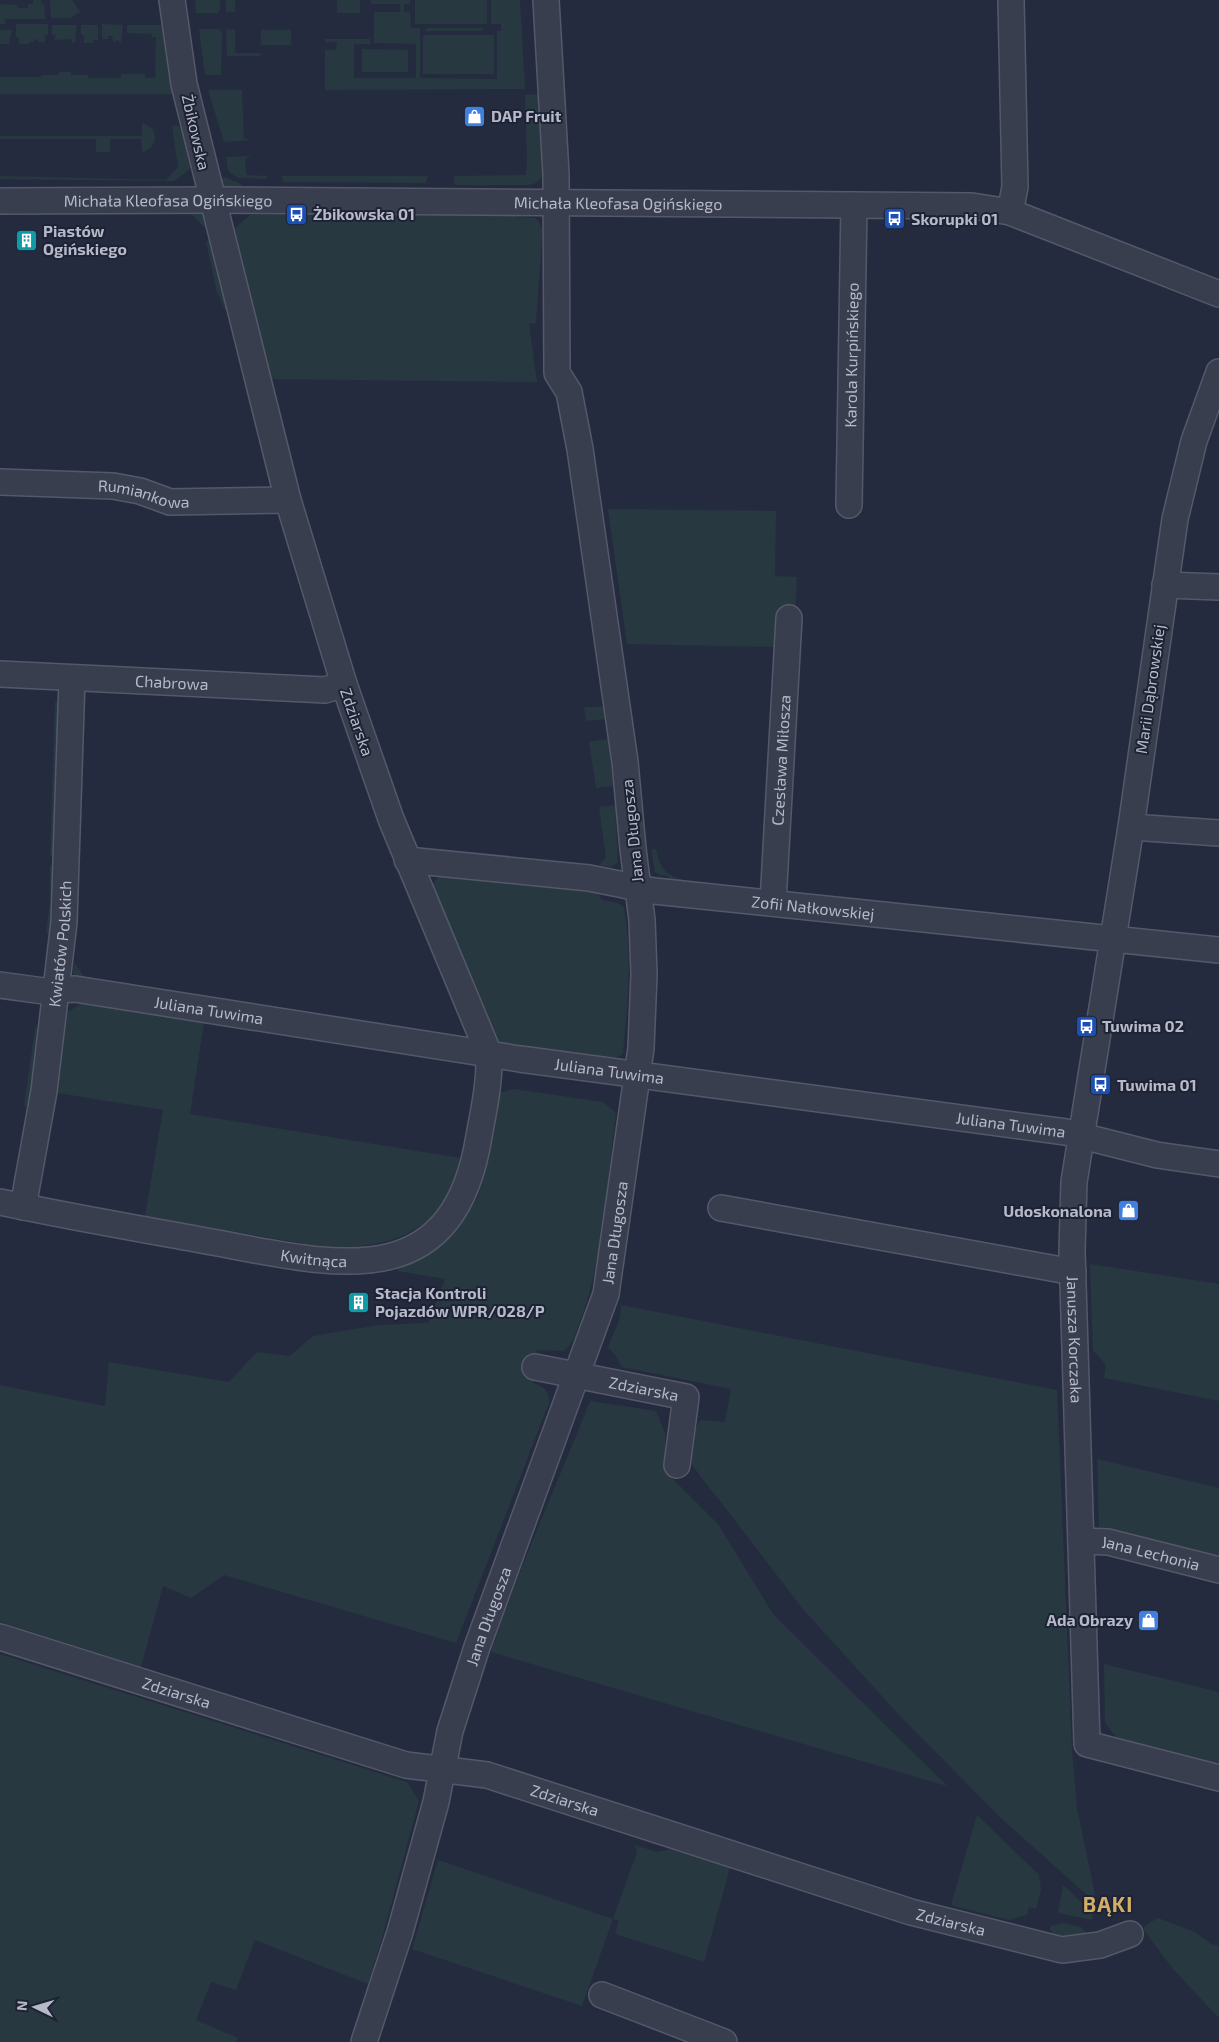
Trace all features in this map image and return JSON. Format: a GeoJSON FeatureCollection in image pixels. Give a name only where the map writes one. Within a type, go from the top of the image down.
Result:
{"type":"FeatureCollection","features":[{"type":"Feature","properties":{"kind":"street","name":"Żbikowska"},"geometry":{"type":"LineString","coordinates":[[172,0],[184,84],[257,379]]}},
{"type":"Feature","properties":{"kind":"street","name":"Jana Długosza"},"geometry":{"type":"LineString","coordinates":[[364,2042],[400,1932],[436,1802],[450,1731],[477,1647],[606,1294],[641,1048],[644,974],[638,888],[614,677],[588,496],[569,392],[557,373],[556,174],[546,0]]}},
{"type":"Feature","properties":{"kind":"street"},"geometry":{"type":"LineString","coordinates":[[1010,212],[1015,187],[1011,0]]}},
{"type":"Feature","properties":{"kind":"street","name":"Michała Kleofasa Ogińskiego"},"geometry":{"type":"LineString","coordinates":[[0,201],[213,200],[972,206],[1010,212],[1219,294]]}},
{"type":"Feature","properties":{"kind":"street","name":"Karola Kurpińskiego"},"geometry":{"type":"LineString","coordinates":[[849,505],[854,205]]}},
{"type":"Feature","properties":{"kind":"street","name":"Marii Dąbrowskiej"},"geometry":{"type":"LineString","coordinates":[[1113,939],[1175,518],[1194,441],[1219,372]]}},
{"type":"Feature","properties":{"kind":"street","name":"Zdziarska"},"geometry":{"type":"LineString","coordinates":[[257,379],[288,500],[344,684],[407,860],[489,1054]]}},
{"type":"Feature","properties":{"kind":"street","name":"Rumiankowa"},"geometry":{"type":"LineString","coordinates":[[0,482],[113,486],[140,491],[170,502],[288,500]]}},
{"type":"Feature","properties":{"kind":"street"},"geometry":{"type":"LineString","coordinates":[[1165,585],[1219,587]]}},
{"type":"Feature","properties":{"kind":"street","name":"Czesława Miłosza"},"geometry":{"type":"LineString","coordinates":[[774,902],[789,618]]}},
{"type":"Feature","properties":{"kind":"street","name":"Chabrowa"},"geometry":{"type":"LineString","coordinates":[[0,674],[325,690],[344,684]]}},
{"type":"Feature","properties":{"kind":"street","name":"Kwiatów Polskich"},"geometry":{"type":"LineString","coordinates":[[11,1204],[44,1091],[58,989],[66,892],[72,679]]}},
{"type":"Feature","properties":{"kind":"street"},"geometry":{"type":"LineString","coordinates":[[1131,827],[1219,833]]}},
{"type":"Feature","properties":{"kind":"street","name":"Zofii Nałkowskiej"},"geometry":{"type":"LineString","coordinates":[[407,860],[589,878],[638,888],[1219,950]]}},
{"type":"Feature","properties":{"kind":"street","name":"Janusza Korczaka"},"geometry":{"type":"LineString","coordinates":[[1113,939],[1081,1138],[1074,1196],[1073,1272],[1087,1744],[1219,1778]]}},
{"type":"Feature","properties":{"kind":"street","name":"Juliana Tuwima"},"geometry":{"type":"LineString","coordinates":[[0,985],[44,991],[58,989],[84,991],[637,1076],[1066,1132],[1081,1138],[1157,1155],[1219,1164]]}},
{"type":"Feature","properties":{"kind":"street","name":"Kwitnąca"},"geometry":{"type":"LineString","coordinates":[[11,1204],[137,1229],[323,1261],[358,1262],[400,1253],[424,1240],[441,1227],[455,1210],[464,1194],[475,1161],[488,1086],[489,1054]]}},
{"type":"Feature","properties":{"kind":"street"},"geometry":{"type":"LineString","coordinates":[[721,1208],[1073,1272]]}},
{"type":"Feature","properties":{"kind":"street","name":"Zdziarska"},"geometry":{"type":"LineString","coordinates":[[535,1367],[686,1397],[677,1465]]}},
{"type":"Feature","properties":{"kind":"street","name":"Jana Lechonia"},"geometry":{"type":"LineString","coordinates":[[1081,1541],[1108,1542],[1219,1570]]}},
{"type":"Feature","properties":{"kind":"street","name":"Zdziarska"},"geometry":{"type":"LineString","coordinates":[[0,1637],[406,1765],[487,1774],[911,1912],[1062,1950],[1100,1945],[1130,1934]]}},
{"type":"Feature","properties":{"kind":"street"},"geometry":{"type":"LineString","coordinates":[[602,1995],[724,2042]]}},
{"type":"Feature","properties":{"kind":"shaded area"},"geometry":{"type":"Polygon","coordinates":[[[33,0],[41,0],[41,4],[44,5],[45,19],[5,19],[5,24],[0,24],[0,4],[28,8],[28,4],[33,4],[33,0]]]}},
{"type":"Feature","properties":{"kind":"shaded area"},"geometry":{"type":"Polygon","coordinates":[[[50,0],[72,0],[80,12],[71,18],[51,18],[50,0]]]}},
{"type":"Feature","properties":{"kind":"shaded area"},"geometry":{"type":"Polygon","coordinates":[[[195,0],[220,0],[220,10],[218,13],[196,13],[195,0]]]}},
{"type":"Feature","properties":{"kind":"shaded area"},"geometry":{"type":"Polygon","coordinates":[[[226,0],[235,0],[235,12],[226,12],[226,0]]]}},
{"type":"Feature","properties":{"kind":"shaded area"},"geometry":{"type":"Polygon","coordinates":[[[337,0],[360,0],[360,13],[337,13],[337,0]]]}},
{"type":"Feature","properties":{"kind":"shaded area"},"geometry":{"type":"Polygon","coordinates":[[[371,0],[410,0],[410,4],[404,4],[404,11],[410,12],[411,28],[420,28],[420,78],[497,79],[497,31],[501,31],[501,24],[491,24],[491,0],[520,0],[525,89],[325,90],[325,50],[336,50],[337,42],[325,42],[325,39],[370,39],[371,44],[354,44],[354,78],[416,78],[416,44],[374,43],[374,12],[400,12],[400,4],[371,4],[371,0]]]}},
{"type":"Feature","properties":{"kind":"shaded area"},"geometry":{"type":"Polygon","coordinates":[[[415,0],[487,0],[487,24],[415,24],[415,0]]]}},
{"type":"Feature","properties":{"kind":"shaded area"},"geometry":{"type":"Polygon","coordinates":[[[16,24],[48,24],[48,35],[45,35],[45,42],[38,42],[38,40],[34,39],[29,44],[19,44],[19,37],[16,37],[16,24]]]}},
{"type":"Feature","properties":{"kind":"shaded area"},"geometry":{"type":"Polygon","coordinates":[[[102,24],[123,25],[121,43],[117,40],[113,42],[112,36],[108,36],[108,39],[102,39],[102,24]]]}},
{"type":"Feature","properties":{"kind":"shaded area"},"geometry":{"type":"Polygon","coordinates":[[[52,25],[77,25],[75,42],[72,42],[72,39],[55,40],[55,35],[52,35],[52,25]]]}},
{"type":"Feature","properties":{"kind":"shaded area"},"geometry":{"type":"Polygon","coordinates":[[[81,25],[98,25],[98,40],[93,40],[93,43],[84,43],[84,35],[81,35],[81,25]]]}},
{"type":"Feature","properties":{"kind":"shaded area"},"geometry":{"type":"Polygon","coordinates":[[[127,25],[165,25],[175,94],[0,94],[0,77],[41,77],[41,75],[59,75],[59,72],[71,72],[71,75],[88,75],[88,78],[121,78],[121,74],[145,74],[145,78],[155,78],[156,37],[152,37],[152,34],[127,33],[127,25]]]}},
{"type":"Feature","properties":{"kind":"shaded area"},"geometry":{"type":"Polygon","coordinates":[[[426,28],[483,28],[483,31],[426,31],[426,28]]]}},
{"type":"Feature","properties":{"kind":"shaded area"},"geometry":{"type":"Polygon","coordinates":[[[199,29],[219,29],[222,32],[221,75],[205,75],[199,29]]]}},
{"type":"Feature","properties":{"kind":"shaded area"},"geometry":{"type":"Polygon","coordinates":[[[226,29],[235,30],[235,53],[261,53],[260,56],[227,56],[226,29]]]}},
{"type":"Feature","properties":{"kind":"shaded area"},"geometry":{"type":"Polygon","coordinates":[[[0,30],[12,30],[9,44],[0,44],[0,30]]]}},
{"type":"Feature","properties":{"kind":"shaded area"},"geometry":{"type":"Polygon","coordinates":[[[261,30],[291,30],[291,45],[261,45],[261,30]]]}},
{"type":"Feature","properties":{"kind":"shaded area"},"geometry":{"type":"Polygon","coordinates":[[[423,35],[494,35],[494,74],[423,74],[423,35]]]}},
{"type":"Feature","properties":{"kind":"shaded area"},"geometry":{"type":"Polygon","coordinates":[[[362,49],[408,50],[408,72],[362,72],[362,49]]]}},
{"type":"Feature","properties":{"kind":"shaded area"},"geometry":{"type":"Polygon","coordinates":[[[208,90],[242,90],[244,138],[250,140],[224,142],[208,90]]]}},
{"type":"Feature","properties":{"kind":"shaded area"},"geometry":{"type":"Polygon","coordinates":[[[537,94],[540,97],[544,172],[540,180],[528,185],[455,185],[454,176],[526,175],[525,95],[537,94]]]}},
{"type":"Feature","properties":{"kind":"shaded area"},"geometry":{"type":"Polygon","coordinates":[[[142,123],[152,128],[155,140],[149,149],[142,152],[141,139],[110,139],[110,152],[96,152],[96,139],[0,139],[0,136],[142,136],[142,123]]]}},
{"type":"Feature","properties":{"kind":"shaded area"},"geometry":{"type":"Polygon","coordinates":[[[172,125],[183,127],[193,166],[175,181],[0,179],[0,176],[166,180],[178,167],[172,125]]]}},
{"type":"Feature","properties":{"kind":"shaded area"},"geometry":{"type":"Polygon","coordinates":[[[251,156],[245,159],[246,175],[267,176],[267,179],[238,178],[228,171],[226,157],[251,156]]]}},
{"type":"Feature","properties":{"kind":"shaded area"},"geometry":{"type":"Polygon","coordinates":[[[282,176],[428,176],[426,183],[283,182],[282,176]]]}},
{"type":"Feature","properties":{"kind":"shaded area"},"geometry":{"type":"Polygon","coordinates":[[[225,177],[241,184],[243,191],[224,189],[214,178],[225,177]]]}},
{"type":"Feature","properties":{"kind":"shaded area"},"geometry":{"type":"Polygon","coordinates":[[[283,187],[423,188],[421,190],[285,189],[283,187]]]}},
{"type":"Feature","properties":{"kind":"shaded area"},"geometry":{"type":"Polygon","coordinates":[[[186,211],[204,212],[212,228],[207,229],[186,211]]]}},
{"type":"Feature","properties":{"kind":"shaded area"},"geometry":{"type":"Polygon","coordinates":[[[316,212],[517,214],[517,217],[536,218],[542,228],[542,238],[536,323],[529,324],[537,382],[265,379],[234,229],[250,215],[316,215],[316,212]]]}},
{"type":"Feature","properties":{"kind":"shaded area"},"geometry":{"type":"Polygon","coordinates":[[[212,238],[228,309],[225,310],[217,292],[206,243],[212,238]]]}},
{"type":"Feature","properties":{"kind":"shaded area"},"geometry":{"type":"Polygon","coordinates":[[[608,509],[776,511],[775,576],[797,577],[795,612],[781,647],[627,644],[608,509]]]}},
{"type":"Feature","properties":{"kind":"shaded area"},"geometry":{"type":"Polygon","coordinates":[[[55,702],[59,702],[55,856],[50,856],[55,702]]]}},
{"type":"Feature","properties":{"kind":"shaded area"},"geometry":{"type":"Polygon","coordinates":[[[584,707],[605,707],[606,719],[586,721],[584,707]]]}},
{"type":"Feature","properties":{"kind":"shaded area"},"geometry":{"type":"Polygon","coordinates":[[[608,739],[613,786],[596,788],[589,742],[608,739]]]}},
{"type":"Feature","properties":{"kind":"shaded area"},"geometry":{"type":"Polygon","coordinates":[[[615,805],[618,862],[611,867],[599,865],[606,858],[599,807],[615,805]]]}},
{"type":"Feature","properties":{"kind":"shaded area"},"geometry":{"type":"Polygon","coordinates":[[[656,849],[659,860],[667,873],[682,879],[682,882],[671,881],[668,876],[655,872],[651,850],[656,849]]]}},
{"type":"Feature","properties":{"kind":"shaded area"},"geometry":{"type":"Polygon","coordinates":[[[50,866],[54,866],[51,933],[46,933],[50,903],[50,866]]]}},
{"type":"Feature","properties":{"kind":"shaded area"},"geometry":{"type":"Polygon","coordinates":[[[440,875],[598,893],[602,900],[618,903],[624,907],[629,962],[623,1053],[617,1057],[605,1056],[605,1058],[506,1044],[499,1041],[432,885],[440,875]]]}},
{"type":"Feature","properties":{"kind":"shaded area"},"geometry":{"type":"Polygon","coordinates":[[[74,962],[84,977],[168,990],[168,992],[76,977],[73,973],[74,962]]]}},
{"type":"Feature","properties":{"kind":"shaded area"},"geometry":{"type":"Polygon","coordinates":[[[81,1003],[204,1022],[190,1114],[460,1158],[453,1185],[440,1207],[424,1223],[404,1235],[381,1243],[357,1246],[305,1244],[145,1216],[163,1110],[58,1093],[67,1013],[81,1003]]]}},
{"type":"Feature","properties":{"kind":"shaded area"},"geometry":{"type":"Polygon","coordinates":[[[35,1028],[39,1028],[29,1107],[24,1106],[35,1028]]]}},
{"type":"Feature","properties":{"kind":"shaded area"},"geometry":{"type":"Polygon","coordinates":[[[514,1089],[603,1102],[616,1113],[604,1220],[587,1300],[575,1336],[564,1351],[537,1350],[533,1383],[545,1390],[549,1403],[456,1643],[224,1575],[191,1598],[163,1586],[141,1667],[0,1622],[0,1385],[105,1406],[109,1362],[229,1382],[257,1352],[290,1356],[313,1336],[379,1325],[428,1323],[445,1279],[398,1271],[397,1267],[409,1263],[441,1244],[466,1217],[477,1199],[482,1184],[499,1093],[514,1089]]]}},
{"type":"Feature","properties":{"kind":"shaded area"},"geometry":{"type":"Polygon","coordinates":[[[1090,1264],[1219,1284],[1219,1401],[1104,1378],[1106,1365],[1093,1350],[1090,1264]]]}},
{"type":"Feature","properties":{"kind":"shaded area"},"geometry":{"type":"Polygon","coordinates":[[[621,1305],[1057,1390],[1072,1750],[1077,1808],[1097,1904],[1001,1818],[900,1716],[802,1608],[696,1470],[682,1455],[700,1420],[725,1422],[731,1389],[622,1367],[608,1347],[620,1318],[621,1305]]]}},
{"type":"Feature","properties":{"kind":"shaded area"},"geometry":{"type":"Polygon","coordinates":[[[590,1401],[656,1411],[665,1433],[665,1471],[718,1524],[773,1614],[947,1786],[491,1652],[526,1557],[590,1401]]]}},
{"type":"Feature","properties":{"kind":"shaded area"},"geometry":{"type":"Polygon","coordinates":[[[1097,1459],[1219,1488],[1219,1560],[1099,1529],[1097,1459]]]}},
{"type":"Feature","properties":{"kind":"shaded area"},"geometry":{"type":"Polygon","coordinates":[[[0,1654],[407,1782],[419,1801],[368,1984],[255,1940],[236,1990],[211,1982],[196,2020],[238,2038],[236,2042],[0,2042],[0,1654]]]}},
{"type":"Feature","properties":{"kind":"shaded area"},"geometry":{"type":"Polygon","coordinates":[[[1104,1664],[1219,1692],[1219,1773],[1157,1749],[1118,1739],[1105,1723],[1104,1664]]]}},
{"type":"Feature","properties":{"kind":"shaded area"},"geometry":{"type":"Polygon","coordinates":[[[977,1815],[1039,1875],[1041,1890],[1036,1909],[1029,1907],[1027,1915],[1009,1920],[951,1905],[977,1815]]]}},
{"type":"Feature","properties":{"kind":"shaded area"},"geometry":{"type":"Polygon","coordinates":[[[635,1845],[657,1852],[671,1849],[730,1868],[704,1962],[615,1934],[619,1921],[613,1919],[637,1852],[635,1845]]]}},
{"type":"Feature","properties":{"kind":"shaded area"},"geometry":{"type":"Polygon","coordinates":[[[438,1860],[613,1919],[582,2006],[412,1949],[438,1860]]]}},
{"type":"Feature","properties":{"kind":"shaded area"},"geometry":{"type":"Polygon","coordinates":[[[1063,1885],[1093,1913],[1092,1920],[1058,1913],[1063,1885]]]}},
{"type":"Feature","properties":{"kind":"shaded area"},"geometry":{"type":"Polygon","coordinates":[[[1158,1918],[1195,1932],[1211,1944],[1219,1946],[1219,2018],[1173,1969],[1143,1929],[1158,1918]]]}},
{"type":"Feature","properties":{"kind":"shaded area"},"geometry":{"type":"Polygon","coordinates":[[[1063,1923],[1081,1927],[1088,1935],[1071,1938],[1055,1936],[1050,1926],[1063,1923]]]}},
{"type":"Feature","properties":{"kind":"place","name":"DAP Fruit"},"geometry":{"type":"Point","coordinates":[475,116]}},
{"type":"Feature","properties":{"kind":"place","name":"Żbikowska 01"},"geometry":{"type":"Point","coordinates":[297,214]}},
{"type":"Feature","properties":{"kind":"place","name":"Skorupki 01"},"geometry":{"type":"Point","coordinates":[895,219]}},
{"type":"Feature","properties":{"kind":"place","name":"Piastów Ogińskiego"},"geometry":{"type":"Point","coordinates":[27,240]}},
{"type":"Feature","properties":{"kind":"place","name":"Tuwima 02"},"geometry":{"type":"Point","coordinates":[1086,1026]}},
{"type":"Feature","properties":{"kind":"place","name":"Tuwima 01"},"geometry":{"type":"Point","coordinates":[1101,1085]}},
{"type":"Feature","properties":{"kind":"place","name":"Udoskonalona"},"geometry":{"type":"Point","coordinates":[1128,1211]}},
{"type":"Feature","properties":{"kind":"place","name":"Stacja Kontroli Pojazdów WPR/028/P"},"geometry":{"type":"Point","coordinates":[359,1302]}},
{"type":"Feature","properties":{"kind":"place","name":"Ada Obrazy"},"geometry":{"type":"Point","coordinates":[1149,1620]}},
{"type":"Feature","properties":{"kind":"district","name":"BĄKI"},"geometry":{"type":"Point","coordinates":[1108,1905]}}]}
